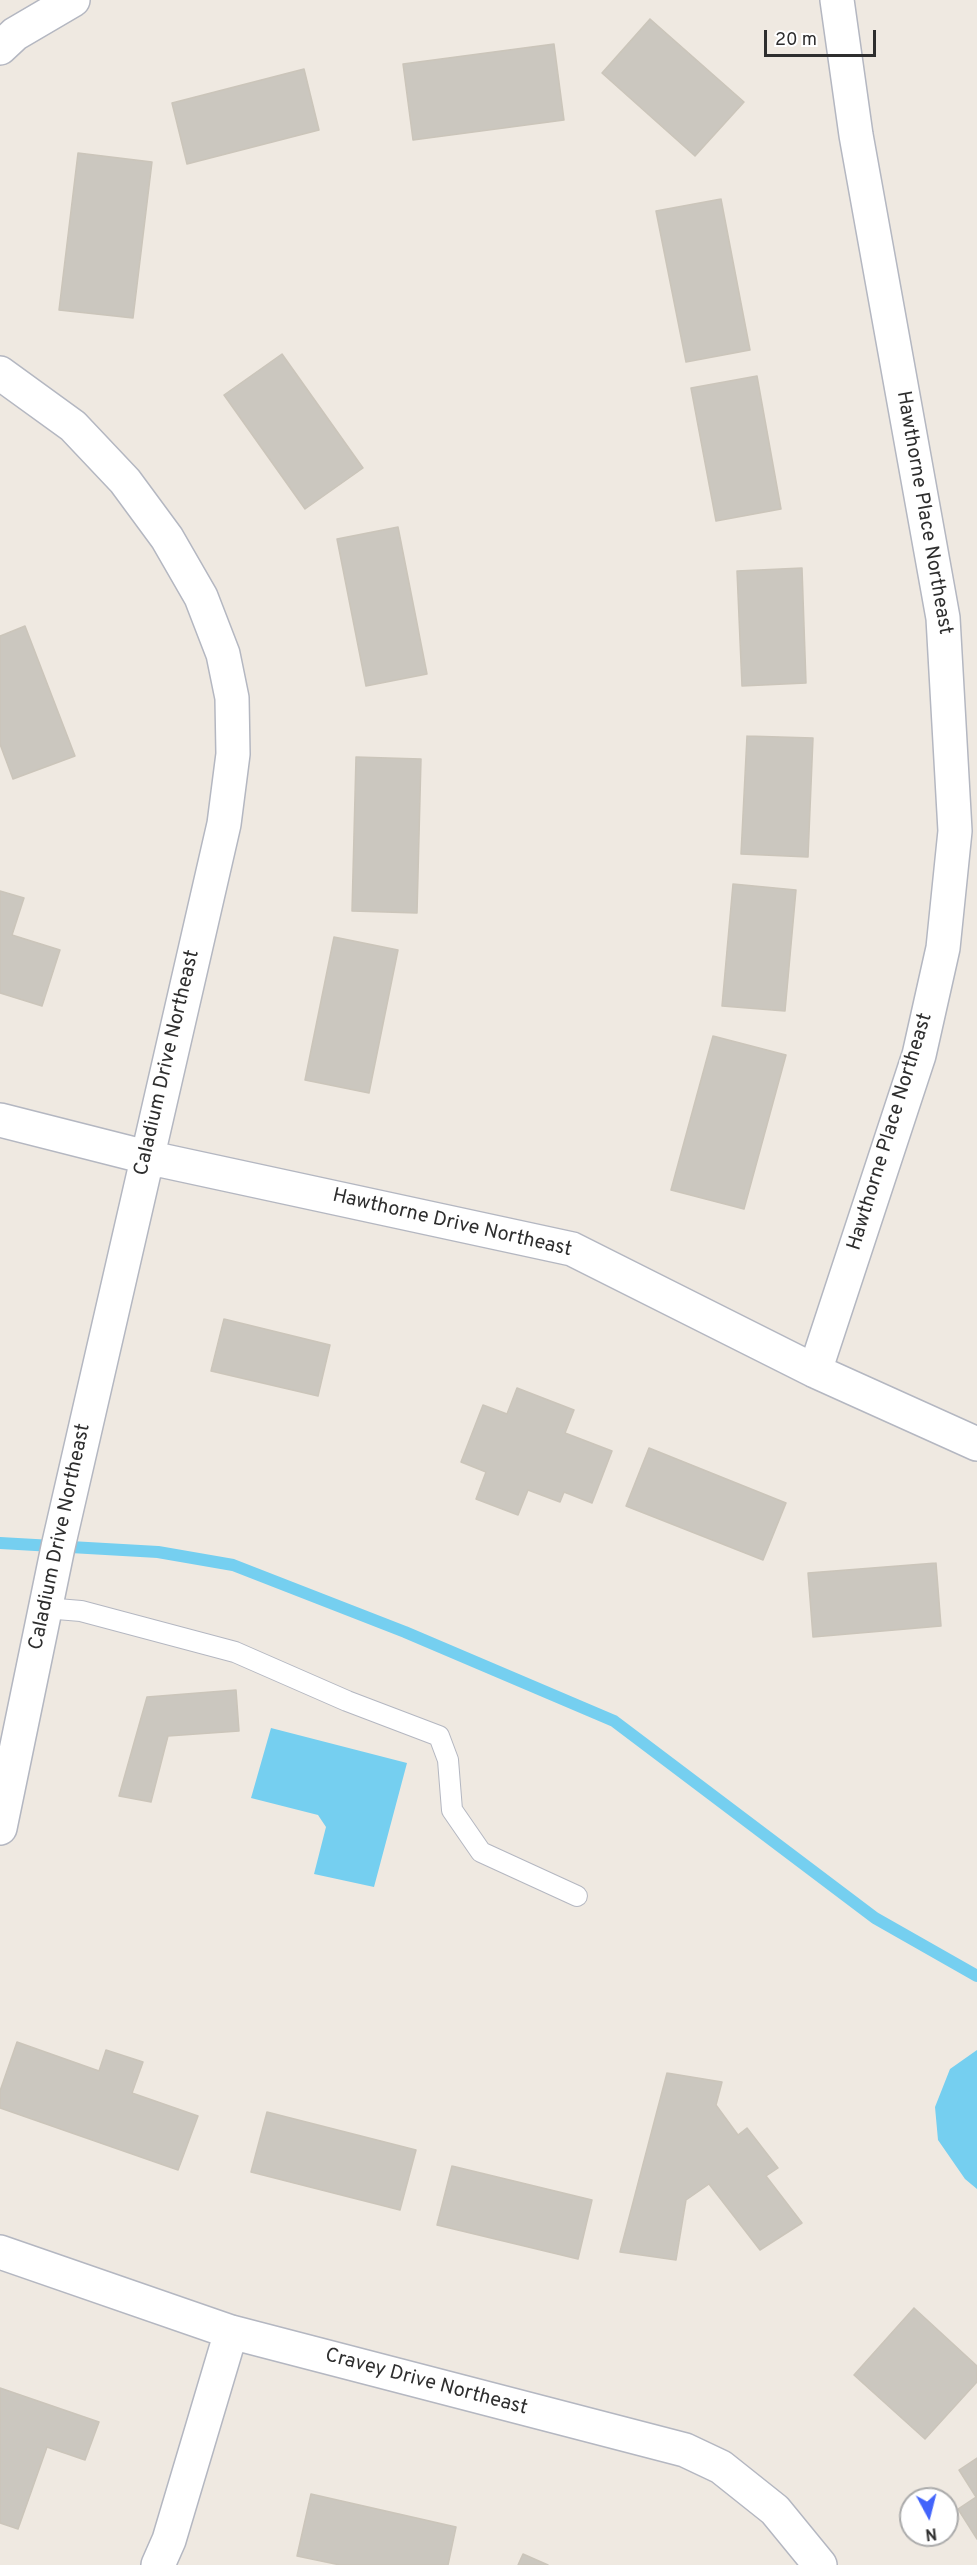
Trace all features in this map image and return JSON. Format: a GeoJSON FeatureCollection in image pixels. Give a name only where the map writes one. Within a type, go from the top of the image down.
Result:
{"type":"FeatureCollection","features":[{"type":"Feature","properties":{"kind":"street"},"geometry":{"type":"LineString","coordinates":[[0,48],[15,34],[73,0]]}},
{"type":"Feature","properties":{"kind":"street","name":"Hawthorne Place Northeast"},"geometry":{"type":"LineString","coordinates":[[815,1371],[920,1055],[943,948],[955,831],[943,618],[856,135],[837,0]]}},
{"type":"Feature","properties":{"kind":"street","name":"Caladium Drive Northeast"},"geometry":{"type":"LineString","coordinates":[[0,374],[73,426],[125,481],[167,538],[201,597],[223,654],[232,698],[233,754],[224,825],[146,1157],[45,1608],[0,1828]]}},
{"type":"Feature","properties":{"kind":"street","name":"Hawthorne Drive Northeast"},"geometry":{"type":"LineString","coordinates":[[0,1120],[146,1157],[572,1249],[815,1371],[977,1443]]}},
{"type":"Feature","properties":{"kind":"street","name":"Cravey Drive Northeast"},"geometry":{"type":"LineString","coordinates":[[0,2252],[231,2332],[685,2450],[722,2468],[775,2510],[820,2565]]}},
{"type":"Feature","properties":{"kind":"street"},"geometry":{"type":"LineString","coordinates":[[158,2565],[169,2540],[231,2332]]}},
{"type":"Feature","properties":{"kind":"lane"},"geometry":{"type":"LineString","coordinates":[[45,1608],[81,1611],[235,1652],[347,1701],[439,1736],[448,1760],[452,1810],[481,1852],[577,1896]]}},
{"type":"Feature","properties":{"kind":"water"},"geometry":{"type":"Polygon","coordinates":[[[271,1728],[407,1763],[374,1887],[314,1874],[326,1827],[318,1815],[251,1798],[271,1728]]]}},
{"type":"Feature","properties":{"kind":"water"},"geometry":{"type":"Polygon","coordinates":[[[977,2050],[977,2189],[965,2179],[938,2140],[935,2107],[950,2069],[977,2050]]]}},
{"type":"Feature","properties":{"kind":"building"},"geometry":{"type":"Polygon","coordinates":[[[650,19],[744,102],[695,156],[602,73],[650,19]]]}},
{"type":"Feature","properties":{"kind":"building"},"geometry":{"type":"Polygon","coordinates":[[[554,44],[564,120],[413,140],[403,64],[554,44]]]}},
{"type":"Feature","properties":{"kind":"building"},"geometry":{"type":"Polygon","coordinates":[[[304,69],[319,130],[187,164],[172,103],[304,69]]]}},
{"type":"Feature","properties":{"kind":"building"},"geometry":{"type":"Polygon","coordinates":[[[78,153],[152,162],[133,318],[59,310],[78,153]]]}},
{"type":"Feature","properties":{"kind":"building"},"geometry":{"type":"Polygon","coordinates":[[[721,199],[750,350],[686,362],[656,211],[721,199]]]}},
{"type":"Feature","properties":{"kind":"building"},"geometry":{"type":"Polygon","coordinates":[[[282,354],[363,468],[305,509],[224,395],[282,354]]]}},
{"type":"Feature","properties":{"kind":"building"},"geometry":{"type":"Polygon","coordinates":[[[757,376],[781,509],[716,521],[691,388],[757,376]]]}},
{"type":"Feature","properties":{"kind":"building"},"geometry":{"type":"Polygon","coordinates":[[[398,527],[427,674],[366,686],[337,539],[398,527]]]}},
{"type":"Feature","properties":{"kind":"building"},"geometry":{"type":"Polygon","coordinates":[[[802,568],[806,683],[742,686],[737,571],[802,568]]]}},
{"type":"Feature","properties":{"kind":"building"},"geometry":{"type":"Polygon","coordinates":[[[25,626],[75,756],[13,779],[0,744],[0,636],[25,626]]]}},
{"type":"Feature","properties":{"kind":"building"},"geometry":{"type":"Polygon","coordinates":[[[747,736],[813,738],[808,857],[741,854],[747,736]]]}},
{"type":"Feature","properties":{"kind":"building"},"geometry":{"type":"Polygon","coordinates":[[[356,757],[421,759],[417,913],[352,911],[356,757]]]}},
{"type":"Feature","properties":{"kind":"building"},"geometry":{"type":"Polygon","coordinates":[[[733,884],[796,890],[785,1011],[722,1006],[733,884]]]}},
{"type":"Feature","properties":{"kind":"building"},"geometry":{"type":"Polygon","coordinates":[[[0,891],[24,898],[12,935],[60,950],[42,1006],[0,993],[0,891]]]}},
{"type":"Feature","properties":{"kind":"building"},"geometry":{"type":"Polygon","coordinates":[[[334,937],[398,950],[369,1093],[305,1080],[334,937]]]}},
{"type":"Feature","properties":{"kind":"building"},"geometry":{"type":"Polygon","coordinates":[[[713,1036],[786,1055],[744,1209],[671,1190],[713,1036]]]}},
{"type":"Feature","properties":{"kind":"building"},"geometry":{"type":"Polygon","coordinates":[[[224,1319],[330,1345],[318,1396],[211,1371],[224,1319]]]}},
{"type":"Feature","properties":{"kind":"building"},"geometry":{"type":"Polygon","coordinates":[[[517,1388],[574,1410],[565,1433],[612,1451],[592,1503],[564,1492],[560,1502],[528,1490],[518,1515],[476,1499],[486,1472],[461,1462],[483,1405],[507,1414],[517,1388]]]}},
{"type":"Feature","properties":{"kind":"building"},"geometry":{"type":"Polygon","coordinates":[[[649,1448],[786,1503],[763,1560],[626,1506],[649,1448]]]}},
{"type":"Feature","properties":{"kind":"building"},"geometry":{"type":"Polygon","coordinates":[[[936,1563],[941,1626],[813,1637],[808,1573],[936,1563]]]}},
{"type":"Feature","properties":{"kind":"building"},"geometry":{"type":"Polygon","coordinates":[[[236,1690],[239,1731],[168,1736],[151,1802],[119,1796],[147,1697],[236,1690]]]}},
{"type":"Feature","properties":{"kind":"building"},"geometry":{"type":"Polygon","coordinates":[[[17,2042],[99,2071],[106,2050],[143,2062],[132,2093],[198,2116],[178,2170],[0,2108],[0,2091],[17,2042]]]}},
{"type":"Feature","properties":{"kind":"building"},"geometry":{"type":"Polygon","coordinates":[[[667,2073],[722,2082],[716,2105],[738,2135],[747,2128],[778,2168],[766,2176],[802,2223],[760,2250],[709,2184],[686,2200],[676,2260],[620,2252],[667,2073]]]}},
{"type":"Feature","properties":{"kind":"building"},"geometry":{"type":"Polygon","coordinates":[[[267,2112],[416,2150],[400,2210],[251,2172],[267,2112]]]}},
{"type":"Feature","properties":{"kind":"building"},"geometry":{"type":"Polygon","coordinates":[[[452,2166],[592,2200],[578,2259],[437,2225],[452,2166]]]}},
{"type":"Feature","properties":{"kind":"building"},"geometry":{"type":"Polygon","coordinates":[[[914,2308],[977,2366],[977,2382],[925,2439],[854,2375],[914,2308]]]}},
{"type":"Feature","properties":{"kind":"building"},"geometry":{"type":"Polygon","coordinates":[[[0,2388],[99,2422],[85,2460],[47,2447],[18,2529],[0,2523],[0,2388]]]}},
{"type":"Feature","properties":{"kind":"building"},"geometry":{"type":"Polygon","coordinates":[[[977,2458],[977,2539],[959,2511],[976,2497],[959,2470],[977,2458]]]}},
{"type":"Feature","properties":{"kind":"building"},"geometry":{"type":"Polygon","coordinates":[[[311,2494],[456,2527],[448,2565],[340,2565],[297,2556],[311,2494]]]}},
{"type":"Feature","properties":{"kind":"building"},"geometry":{"type":"Polygon","coordinates":[[[523,2554],[548,2565],[518,2565],[523,2554]]]}},
{"type":"Feature","properties":{"kind":"waterway"},"geometry":{"type":"LineString","coordinates":[[0,1543],[158,1552],[233,1565],[405,1632],[614,1721],[875,1918],[977,1976]]}}]}
